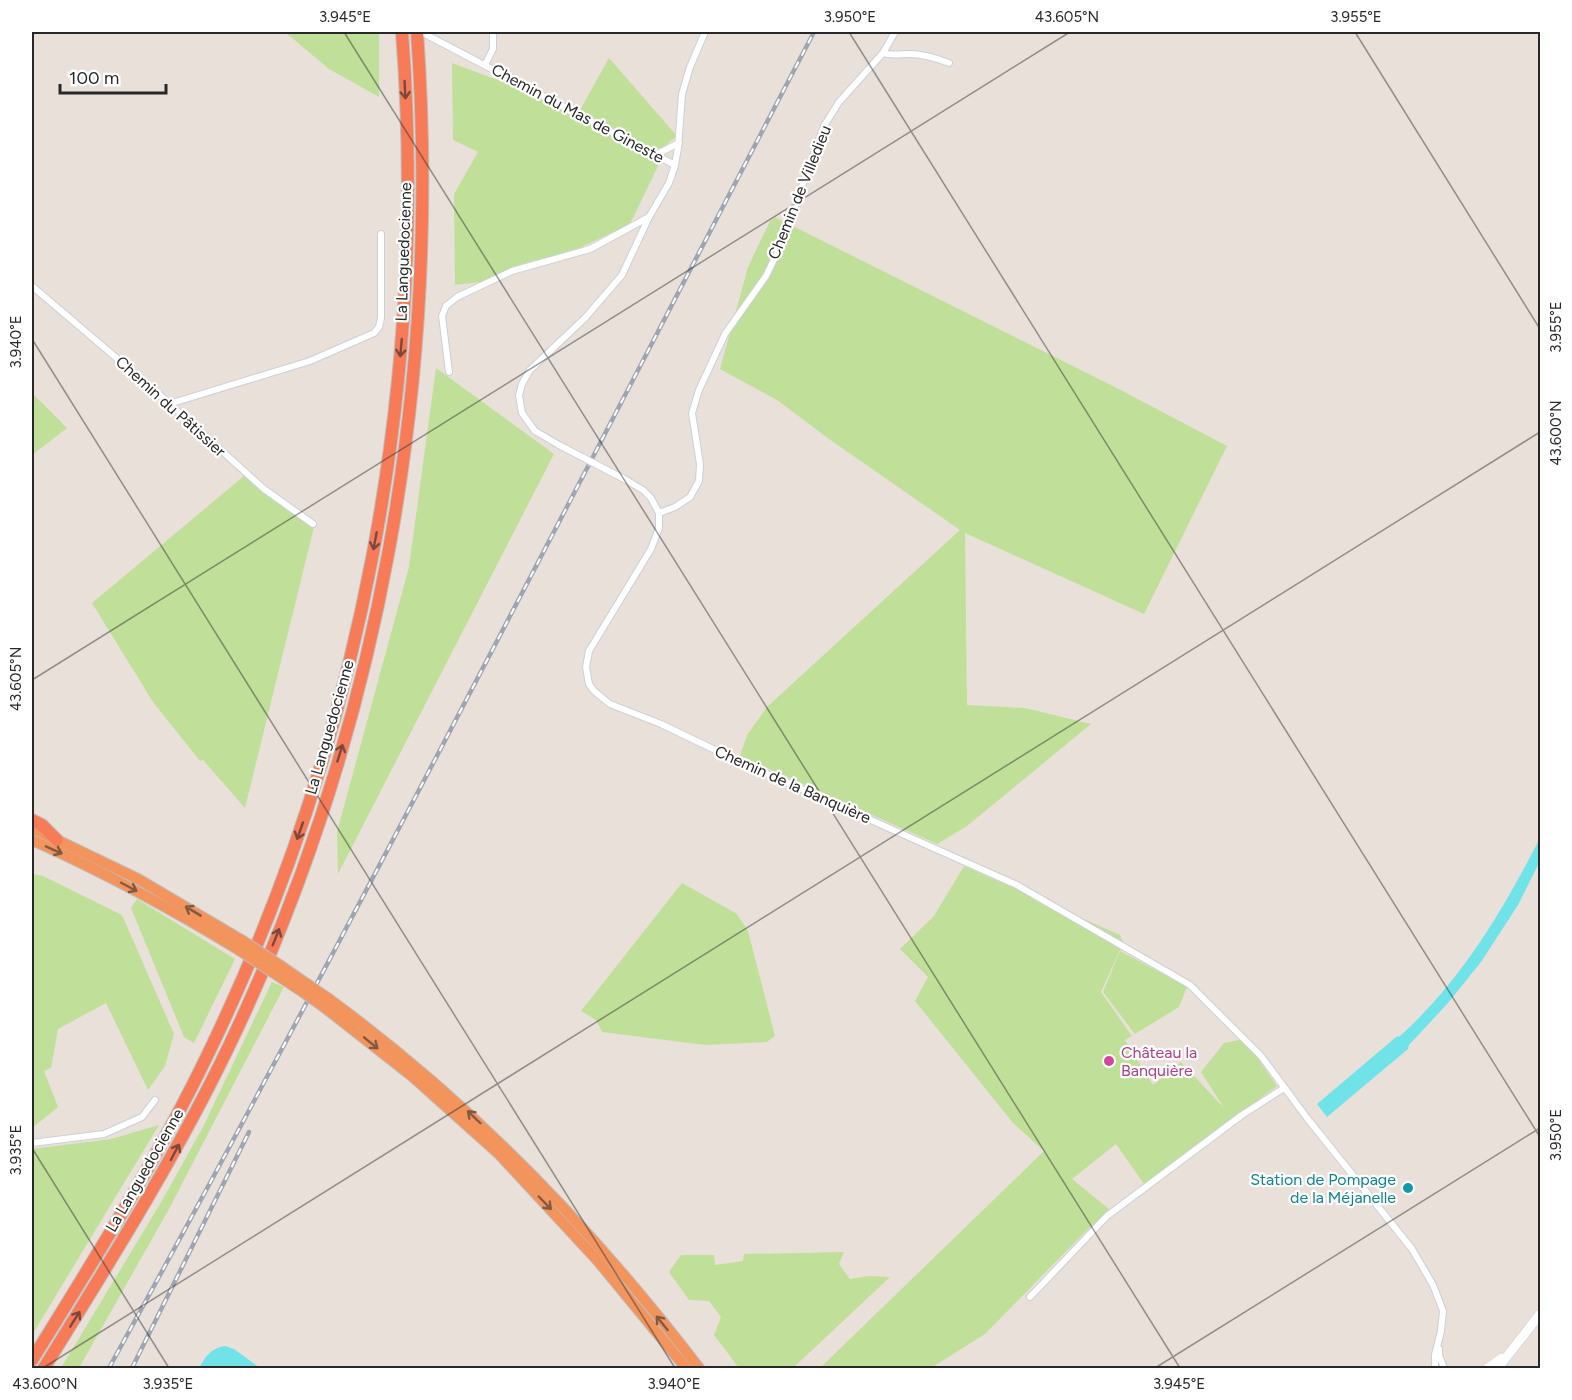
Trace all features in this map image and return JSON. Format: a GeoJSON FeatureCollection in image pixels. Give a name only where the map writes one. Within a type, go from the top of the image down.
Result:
{"type":"FeatureCollection","features":[{"type":"Feature","properties":{"kind":"highway","name":"La Languedocienne"},"geometry":{"type":"LineString","coordinates":[[32,1360],[151,1165],[213,1044],[243,980],[279,890],[312,795],[334,722],[369,573],[384,491],[397,391],[407,231],[407,118],[402,32]]}},
{"type":"Feature","properties":{"kind":"highway","name":"La Languedocienne"},"geometry":{"type":"LineString","coordinates":[[44,1368],[164,1171],[232,1040],[296,889],[353,710],[370,644],[391,540],[416,355],[423,204],[419,32]]}},
{"type":"Feature","properties":{"kind":"highway"},"geometry":{"type":"LineString","coordinates":[[32,820],[42,825],[57,840]]}},
{"type":"Feature","properties":{"kind":"highway"},"geometry":{"type":"LineString","coordinates":[[32,828],[138,879],[305,988],[416,1066],[504,1146],[562,1206],[604,1252],[699,1368]]}},
{"type":"Feature","properties":{"kind":"highway"},"geometry":{"type":"LineString","coordinates":[[32,840],[95,869],[241,946]]}},
{"type":"Feature","properties":{"kind":"highway"},"geometry":{"type":"LineString","coordinates":[[327,1003],[499,1154],[598,1261],[686,1368]]}},
{"type":"Feature","properties":{"kind":"main road"},"geometry":{"type":"LineString","coordinates":[[1498,1368],[1540,1314]]}},
{"type":"Feature","properties":{"kind":"main road"},"geometry":{"type":"LineString","coordinates":[[1488,1368],[1514,1349]]}},
{"type":"Feature","properties":{"kind":"street","name":"Chemin du Mas de Gineste"},"geometry":{"type":"LineString","coordinates":[[419,32],[675,165],[679,143],[682,94],[690,67],[705,32]]}},
{"type":"Feature","properties":{"kind":"street"},"geometry":{"type":"LineString","coordinates":[[485,65],[493,49],[493,32]]}},
{"type":"Feature","properties":{"kind":"street","name":"Chemin de Villedieu"},"geometry":{"type":"LineString","coordinates":[[659,513],[675,507],[690,497],[699,481],[700,464],[692,413],[711,361],[725,334],[766,276],[780,247],[824,126],[839,102],[883,53],[895,32]]}},
{"type":"Feature","properties":{"kind":"street"},"geometry":{"type":"LineString","coordinates":[[883,53],[892,56],[907,54],[929,56],[949,63]]}},
{"type":"Feature","properties":{"kind":"street"},"geometry":{"type":"LineString","coordinates":[[657,154],[679,143]]}},
{"type":"Feature","properties":{"kind":"street"},"geometry":{"type":"LineString","coordinates":[[659,513],[651,498],[643,490],[535,431],[522,413],[519,395],[530,370],[585,318],[622,275],[649,217],[669,183],[675,165]]}},
{"type":"Feature","properties":{"kind":"street"},"geometry":{"type":"LineString","coordinates":[[448,372],[442,316],[446,306],[457,297],[512,271],[590,249],[649,217]]}},
{"type":"Feature","properties":{"kind":"street"},"geometry":{"type":"LineString","coordinates":[[169,404],[310,362],[374,333],[381,318],[381,234]]}},
{"type":"Feature","properties":{"kind":"street","name":"Chemin du Pâtissier"},"geometry":{"type":"LineString","coordinates":[[32,286],[264,489],[313,524]]}},
{"type":"Feature","properties":{"kind":"street","name":"Chemin de la Banquière"},"geometry":{"type":"LineString","coordinates":[[659,513],[659,528],[651,549],[589,651],[586,660],[587,675],[594,691],[610,704],[661,724],[736,760],[1017,885],[1190,985],[1261,1056],[1412,1249],[1441,1301],[1443,1311],[1439,1355],[1444,1368]]}},
{"type":"Feature","properties":{"kind":"street"},"geometry":{"type":"LineString","coordinates":[[1030,1297],[1107,1216],[1234,1121],[1284,1088]]}},
{"type":"Feature","properties":{"kind":"street"},"geometry":{"type":"LineString","coordinates":[[32,1143],[104,1134],[142,1117],[155,1100]]}},
{"type":"Feature","properties":{"kind":"street","name":"Chemin de la Banquière"},"geometry":{"type":"LineString","coordinates":[[1435,1368],[1435,1355],[1439,1343]]}},
{"type":"Feature","properties":{"kind":"green space"},"geometry":{"type":"Polygon","coordinates":[[[285,32],[379,32],[379,97],[329,69],[285,32]]]}},
{"type":"Feature","properties":{"kind":"green space"},"geometry":{"type":"Polygon","coordinates":[[[609,58],[677,136],[662,148],[651,148],[580,110],[609,58]]]}},
{"type":"Feature","properties":{"kind":"green space"},"geometry":{"type":"Polygon","coordinates":[[[452,63],[511,85],[515,82],[650,151],[659,164],[630,224],[573,251],[525,263],[481,282],[455,285],[454,194],[478,152],[453,140],[452,63]]]}},
{"type":"Feature","properties":{"kind":"green space"},"geometry":{"type":"Polygon","coordinates":[[[775,217],[1115,387],[1227,446],[1144,614],[965,533],[967,705],[1025,708],[1091,724],[967,826],[937,844],[740,756],[747,735],[767,707],[960,530],[777,400],[720,369],[748,267],[771,219],[775,217]]]}},
{"type":"Feature","properties":{"kind":"green space"},"geometry":{"type":"Polygon","coordinates":[[[436,368],[554,454],[338,874],[337,832],[409,567],[436,368]]]}},
{"type":"Feature","properties":{"kind":"green space"},"geometry":{"type":"Polygon","coordinates":[[[32,393],[67,428],[32,455],[32,393]]]}},
{"type":"Feature","properties":{"kind":"green space"},"geometry":{"type":"Polygon","coordinates":[[[244,476],[314,527],[245,808],[203,760],[200,761],[153,702],[92,603],[244,476]]]}},
{"type":"Feature","properties":{"kind":"green space"},"geometry":{"type":"Polygon","coordinates":[[[964,866],[1120,935],[1127,951],[1120,950],[1101,992],[1132,1036],[1125,1040],[1153,1085],[1181,1062],[1224,1108],[1201,1072],[1224,1043],[1244,1039],[1277,1086],[1144,1184],[1116,1144],[1072,1179],[1109,1209],[985,1334],[931,1368],[820,1368],[1044,1151],[1013,1123],[915,1001],[928,977],[900,949],[934,916],[964,866]]]}},
{"type":"Feature","properties":{"kind":"green space"},"geometry":{"type":"Polygon","coordinates":[[[32,874],[43,876],[122,915],[174,1034],[165,1066],[148,1090],[106,1003],[58,1029],[51,1068],[44,1071],[58,1107],[32,1128],[32,874]]]}},
{"type":"Feature","properties":{"kind":"green space"},"geometry":{"type":"Polygon","coordinates":[[[682,883],[737,914],[748,931],[775,1036],[767,1042],[705,1045],[602,1032],[596,1020],[581,1011],[682,883]]]}},
{"type":"Feature","properties":{"kind":"green space"},"geometry":{"type":"Polygon","coordinates":[[[137,899],[235,959],[194,1043],[184,1037],[131,908],[137,899]]]}},
{"type":"Feature","properties":{"kind":"green space"},"geometry":{"type":"Polygon","coordinates":[[[1120,951],[1187,987],[1179,1007],[1135,1034],[1103,992],[1120,951]]]}},
{"type":"Feature","properties":{"kind":"green space"},"geometry":{"type":"Polygon","coordinates":[[[272,982],[284,987],[169,1209],[79,1368],[61,1368],[160,1204],[203,1127],[272,982]]]}},
{"type":"Feature","properties":{"kind":"green space"},"geometry":{"type":"Polygon","coordinates":[[[159,1125],[32,1335],[32,1149],[111,1139],[159,1125]]]}},
{"type":"Feature","properties":{"kind":"green space"},"geometry":{"type":"Polygon","coordinates":[[[844,1252],[839,1264],[850,1279],[868,1276],[890,1277],[793,1368],[739,1368],[714,1335],[721,1317],[709,1301],[689,1300],[669,1272],[681,1255],[714,1255],[715,1265],[743,1261],[744,1254],[844,1252]]]}},
{"type":"Feature","properties":{"kind":"water"},"geometry":{"type":"Polygon","coordinates":[[[1540,838],[1540,861],[1518,905],[1481,962],[1448,1003],[1409,1045],[1408,1049],[1327,1117],[1317,1104],[1400,1036],[1422,1015],[1461,968],[1496,918],[1540,838]]]}},
{"type":"Feature","properties":{"kind":"water"},"geometry":{"type":"Polygon","coordinates":[[[225,1346],[234,1349],[260,1368],[199,1368],[209,1354],[225,1346]]]}},
{"type":"Feature","properties":{"kind":"railway"},"geometry":{"type":"LineString","coordinates":[[109,1368],[289,1036],[814,32]]}},
{"type":"Feature","properties":{"kind":"railway"},"geometry":{"type":"LineString","coordinates":[[132,1368],[249,1132]]}},
{"type":"Feature","properties":{"kind":"place","name":"Château la Banquière"},"geometry":{"type":"Point","coordinates":[1109,1061]}},
{"type":"Feature","properties":{"kind":"place","name":"Station de Pompage de la Méjanelle"},"geometry":{"type":"Point","coordinates":[1408,1188]}}]}
